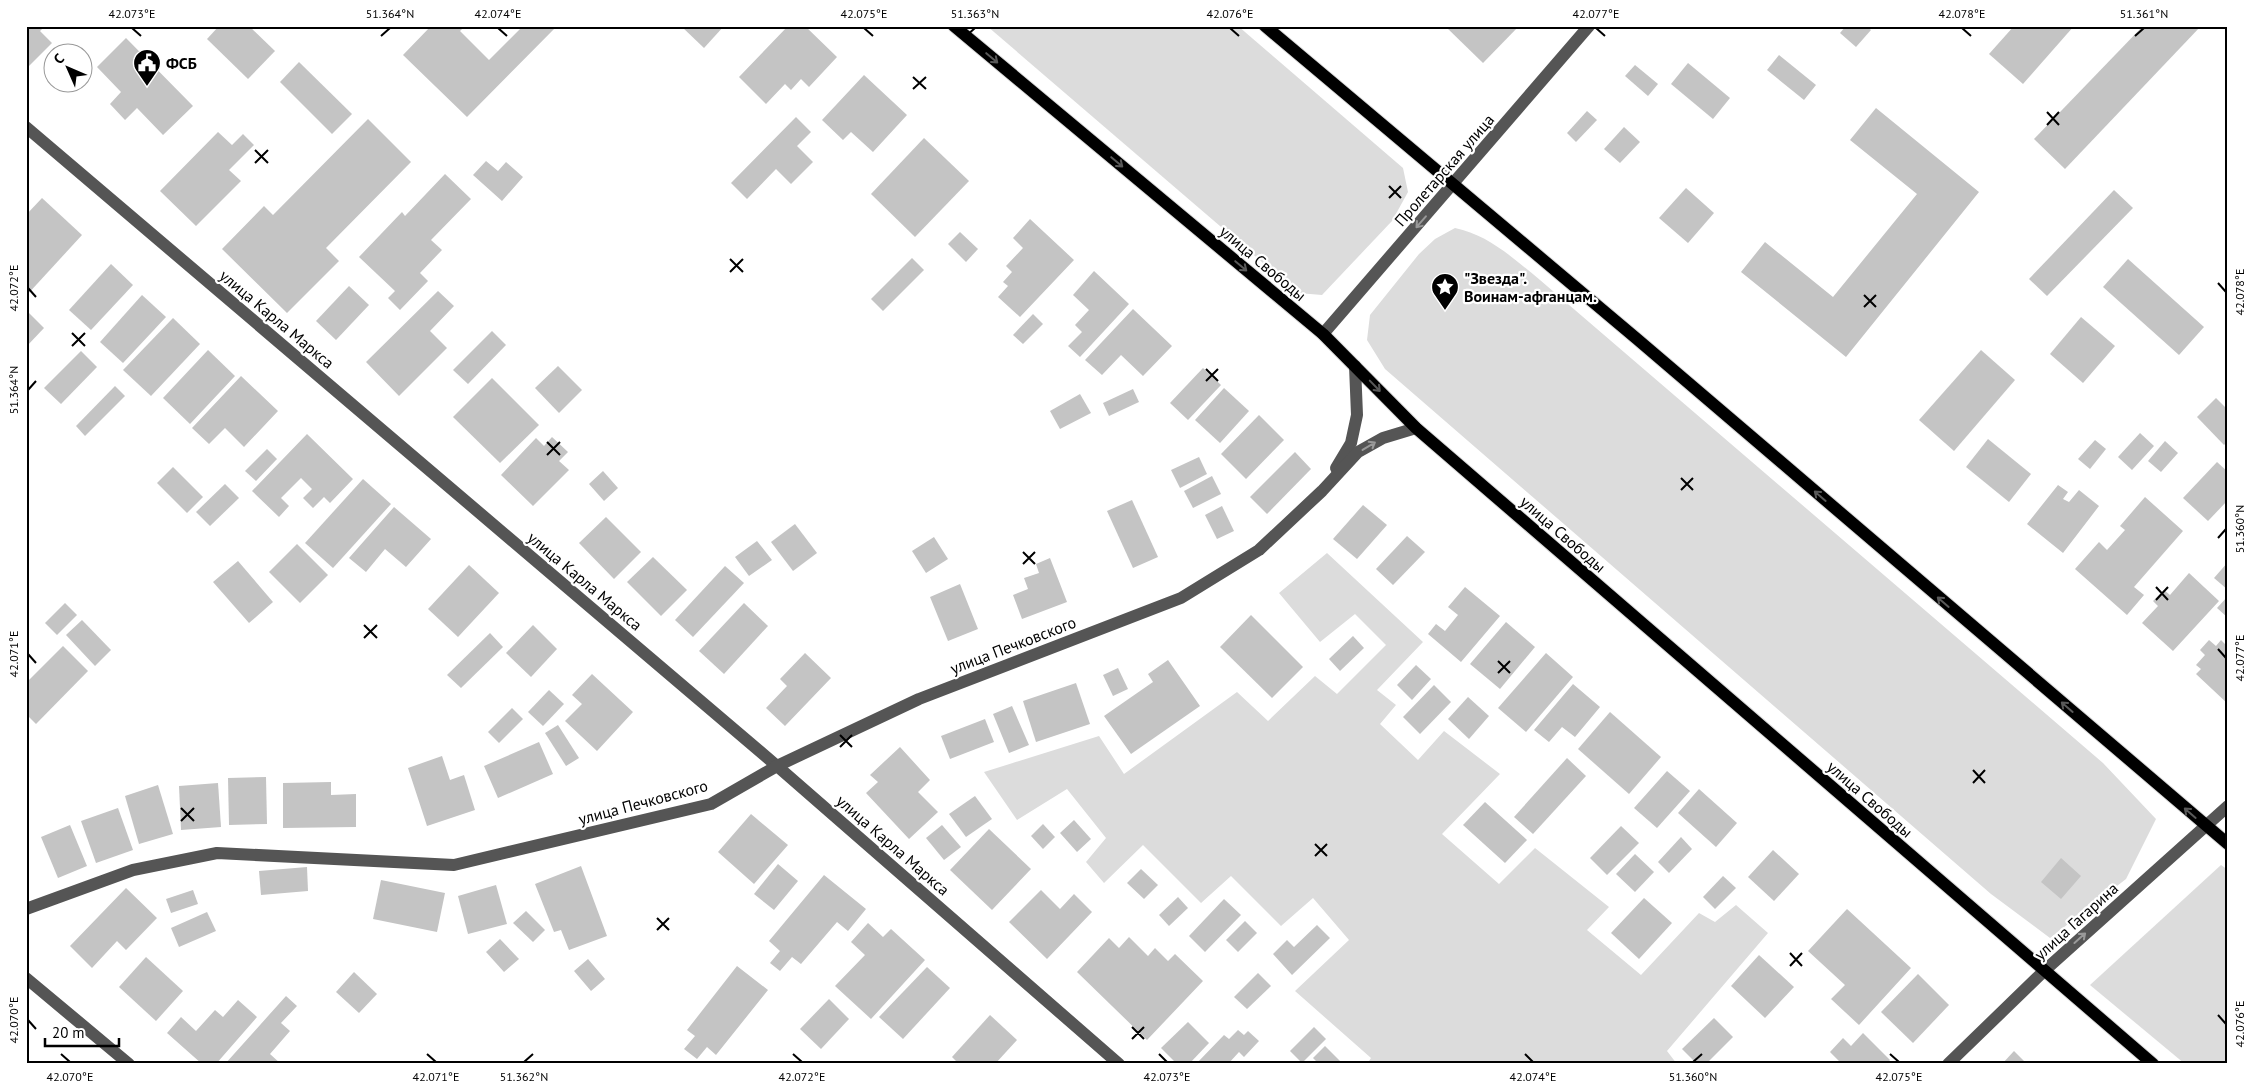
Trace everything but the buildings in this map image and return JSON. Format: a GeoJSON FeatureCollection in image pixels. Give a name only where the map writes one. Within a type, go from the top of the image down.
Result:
{"type":"FeatureCollection","features":[{"type":"Feature","properties":{"kind":"main road","name":"улица Свободы"},"geometry":{"type":"LineString","coordinates":[[954,26],[1323,334],[1416,428],[2153,1064]]}},
{"type":"Feature","properties":{"kind":"main road"},"geometry":{"type":"LineString","coordinates":[[1265,26],[1637,339],[2228,844]]}},
{"type":"Feature","properties":{"kind":"street","name":"Пролетарская улица"},"geometry":{"type":"LineString","coordinates":[[1323,334],[1453,186],[1589,26]]}},
{"type":"Feature","properties":{"kind":"street","name":"улица Карла Маркса"},"geometry":{"type":"LineString","coordinates":[[26,127],[777,766],[1119,1064]]}},
{"type":"Feature","properties":{"kind":"street"},"geometry":{"type":"LineString","coordinates":[[1322,492],[1352,443],[1357,415],[1355,366]]}},
{"type":"Feature","properties":{"kind":"street"},"geometry":{"type":"LineString","coordinates":[[1322,492],[1358,452],[1383,438],[1416,428]]}},
{"type":"Feature","properties":{"kind":"street","name":"улица Печковского"},"geometry":{"type":"LineString","coordinates":[[26,909],[134,870],[217,853],[454,865],[710,804],[777,766],[919,698],[1181,598],[1259,550],[1322,492]]}},
{"type":"Feature","properties":{"kind":"street","name":"улица Гагарина"},"geometry":{"type":"LineString","coordinates":[[1948,1064],[2044,971],[2228,806]]}},
{"type":"Feature","properties":{"kind":"street"},"geometry":{"type":"LineString","coordinates":[[26,978],[129,1064]]}},
{"type":"Feature","properties":{"kind":"shaded area"},"geometry":{"type":"Polygon","coordinates":[[[987,26],[1238,26],[1403,168],[1408,192],[1392,221],[1322,295],[1298,293],[987,26]]]}},
{"type":"Feature","properties":{"kind":"shaded area"},"geometry":{"type":"Polygon","coordinates":[[[1455,228],[1479,236],[1511,256],[2103,763],[2156,819],[2126,879],[2050,938],[1991,894],[1385,369],[1367,340],[1370,315],[1419,254],[1435,239],[1455,228]]]}},
{"type":"Feature","properties":{"kind":"shaded area"},"geometry":{"type":"Polygon","coordinates":[[[1327,553],[1423,642],[1377,690],[1396,705],[1380,724],[1418,760],[1444,731],[1500,774],[1442,834],[1499,884],[1535,848],[1609,907],[1587,930],[1641,975],[1699,913],[1715,922],[1736,905],[1768,933],[1667,1051],[1677,1064],[1367,1064],[1371,1058],[1295,991],[1349,940],[1313,898],[1281,926],[1231,876],[1201,903],[1143,845],[1104,883],[1086,862],[1106,838],[1067,789],[1017,820],[984,772],[1099,736],[1124,774],[1237,692],[1268,721],[1315,676],[1337,694],[1386,645],[1355,614],[1320,642],[1279,593],[1327,553]]]}},
{"type":"Feature","properties":{"kind":"shaded area"},"geometry":{"type":"Polygon","coordinates":[[[2221,865],[2228,870],[2228,1064],[2185,1064],[2090,985],[2221,865]]]}},
{"type":"Feature","properties":{"kind":"place","name":"ФСБ"},"geometry":{"type":"Point","coordinates":[147,87]}},
{"type":"Feature","properties":{"kind":"place","name":"\"Звезда\". Воинам-афганцам."},"geometry":{"type":"Point","coordinates":[1445,311]}}]}
